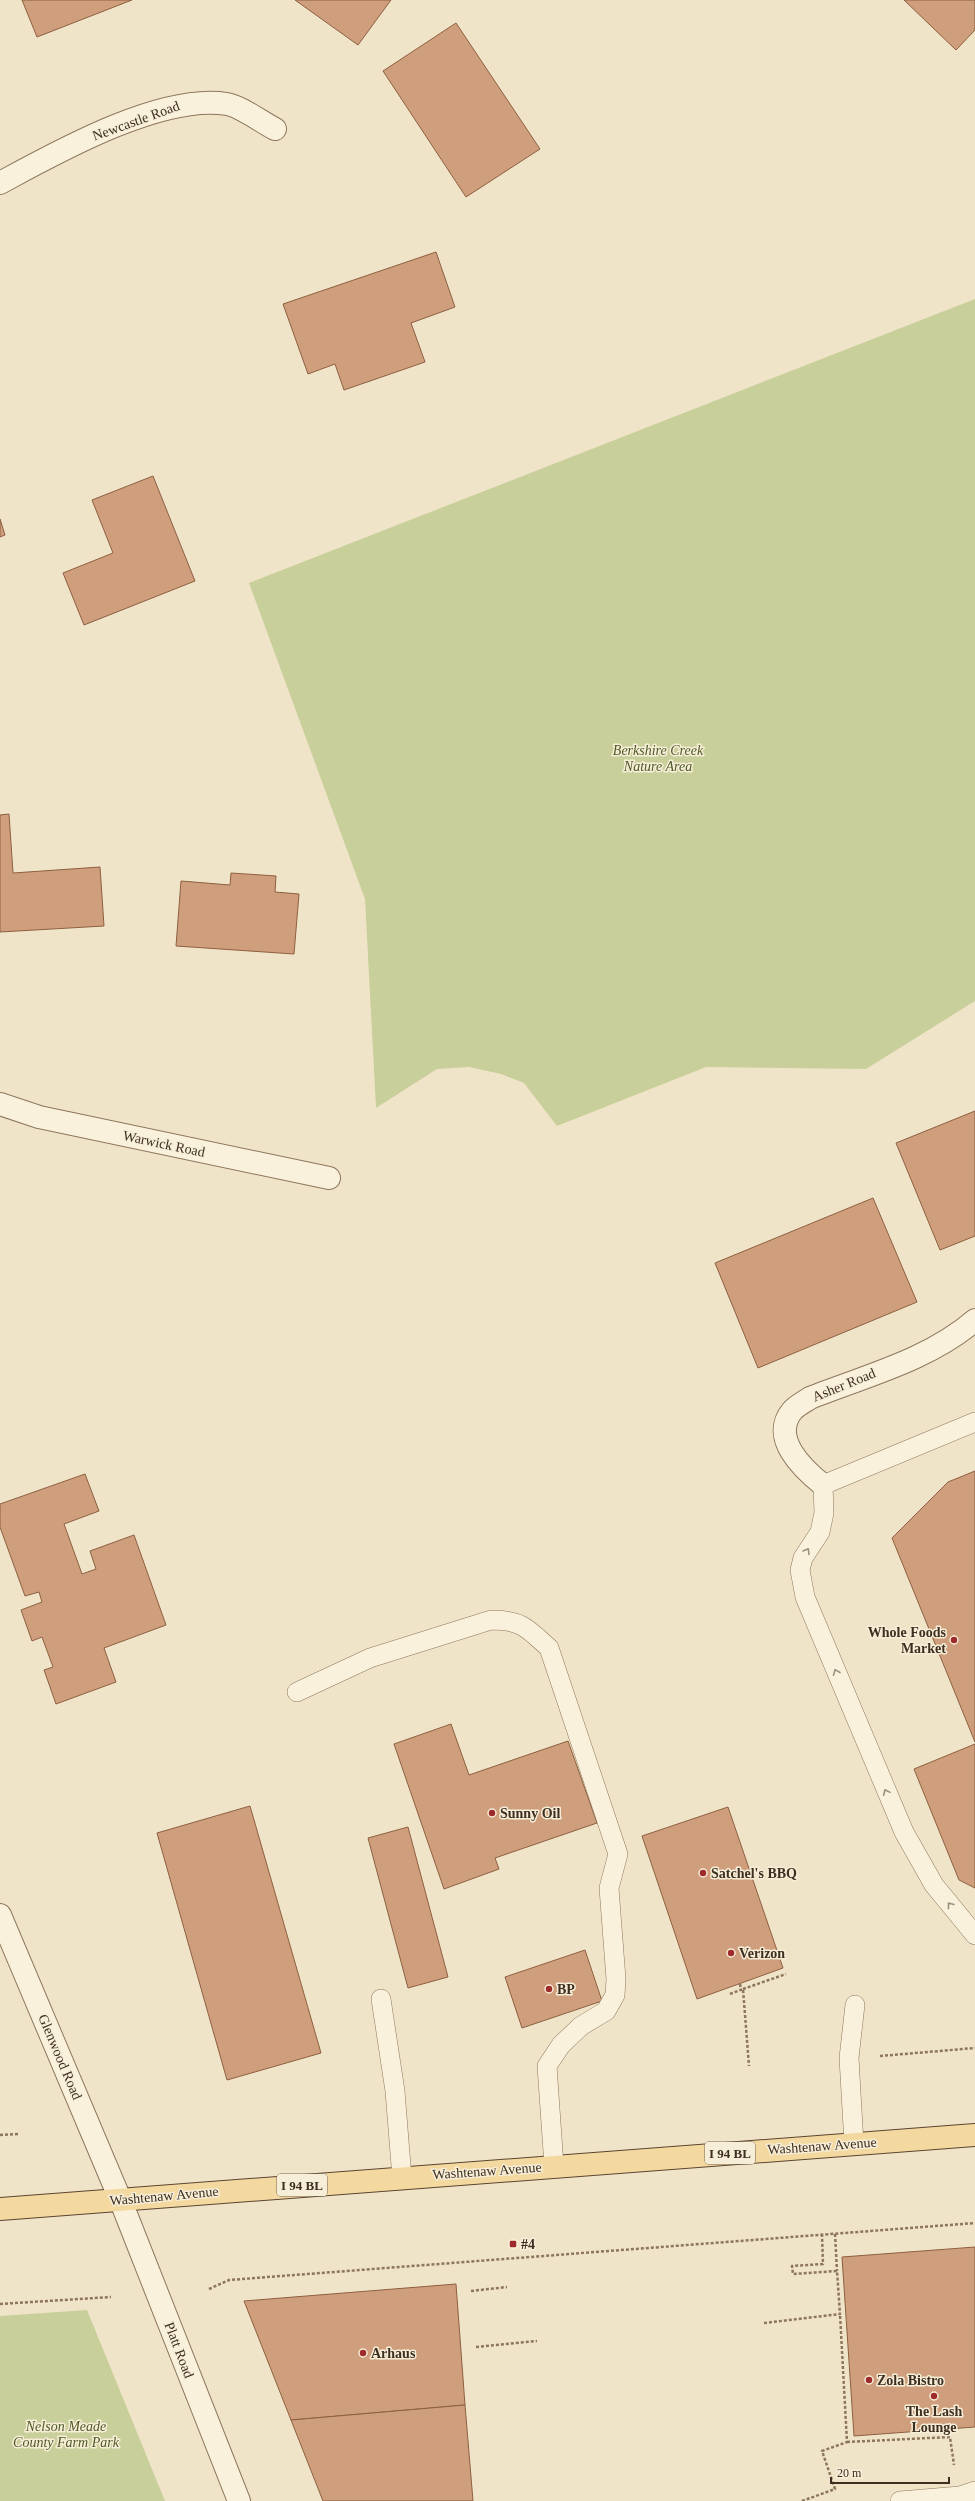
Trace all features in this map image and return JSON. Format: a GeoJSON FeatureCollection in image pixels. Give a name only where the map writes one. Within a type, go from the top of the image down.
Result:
{"type":"FeatureCollection","features":[{"type":"Feature","properties":{"kind":"main road","name":"Washtenaw Avenue"},"geometry":{"type":"LineString","coordinates":[[0,2210],[120,2199],[975,2135]]}},
{"type":"Feature","properties":{"kind":"street","name":"Newcastle Road"},"geometry":{"type":"LineString","coordinates":[[0,183],[44,159],[117,125],[187,103],[228,104],[276,130]]}},
{"type":"Feature","properties":{"kind":"street","name":"Warwick Road"},"geometry":{"type":"LineString","coordinates":[[0,1104],[39,1117],[329,1178]]}},
{"type":"Feature","properties":{"kind":"street","name":"Asher Road"},"geometry":{"type":"LineString","coordinates":[[823,1485],[806,1471],[790,1452],[784,1428],[792,1410],[810,1398],[934,1349],[958,1335],[975,1320]]}},
{"type":"Feature","properties":{"kind":"street","name":"Glenwood Road"},"geometry":{"type":"LineString","coordinates":[[0,1914],[120,2199]]}},
{"type":"Feature","properties":{"kind":"street","name":"Platt Road"},"geometry":{"type":"LineString","coordinates":[[120,2199],[239,2501]]}},
{"type":"Feature","properties":{"kind":"lane"},"geometry":{"type":"LineString","coordinates":[[975,1422],[823,1485],[824,1513],[820,1532],[803,1558],[800,1570],[805,1597],[904,1832],[934,1885],[975,1935]]}},
{"type":"Feature","properties":{"kind":"lane"},"geometry":{"type":"LineString","coordinates":[[297,1692],[370,1658],[491,1620],[512,1620],[530,1631],[550,1648],[618,1854],[609,1888],[616,1979],[615,1995],[606,2010],[581,2026],[561,2045],[547,2066],[554,2166]]}},
{"type":"Feature","properties":{"kind":"lane"},"geometry":{"type":"LineString","coordinates":[[381,1999],[395,2091],[402,2178]]}},
{"type":"Feature","properties":{"kind":"lane"},"geometry":{"type":"LineString","coordinates":[[854,2144],[849,2058],[855,2005]]}},
{"type":"Feature","properties":{"kind":"lane"},"geometry":{"type":"LineString","coordinates":[[900,2501],[967,2494]]}},
{"type":"Feature","properties":{"kind":"path"},"geometry":{"type":"LineString","coordinates":[[730,1994],[786,1974]]}},
{"type":"Feature","properties":{"kind":"path"},"geometry":{"type":"LineString","coordinates":[[740,1984],[742,1989],[749,2066]]}},
{"type":"Feature","properties":{"kind":"path"},"geometry":{"type":"LineString","coordinates":[[874,2057],[975,2048]]}},
{"type":"Feature","properties":{"kind":"path"},"geometry":{"type":"LineString","coordinates":[[0,2135],[20,2134]]}},
{"type":"Feature","properties":{"kind":"path"},"geometry":{"type":"LineString","coordinates":[[209,2289],[229,2280],[975,2223]]}},
{"type":"Feature","properties":{"kind":"path"},"geometry":{"type":"LineString","coordinates":[[835,2234],[847,2442]]}},
{"type":"Feature","properties":{"kind":"path"},"geometry":{"type":"LineString","coordinates":[[822,2235],[823,2264],[792,2266],[793,2274],[837,2272]]}},
{"type":"Feature","properties":{"kind":"path"},"geometry":{"type":"LineString","coordinates":[[471,2291],[507,2287]]}},
{"type":"Feature","properties":{"kind":"path"},"geometry":{"type":"LineString","coordinates":[[0,2304],[111,2297]]}},
{"type":"Feature","properties":{"kind":"path"},"geometry":{"type":"LineString","coordinates":[[764,2323],[840,2314]]}},
{"type":"Feature","properties":{"kind":"path"},"geometry":{"type":"LineString","coordinates":[[476,2347],[537,2341]]}},
{"type":"Feature","properties":{"kind":"path"},"geometry":{"type":"LineString","coordinates":[[802,2501],[835,2488],[822,2451],[847,2442],[950,2437],[967,2494]]}},
{"type":"Feature","properties":{"kind":"green space","name":"Berkshire Creek Nature Area"},"geometry":{"type":"Polygon","coordinates":[[[975,299],[975,1001],[866,1069],[706,1067],[557,1126],[524,1083],[501,1074],[469,1067],[437,1069],[376,1108],[365,899],[249,583],[975,299]]]}},
{"type":"Feature","properties":{"kind":"green space","name":"Nelson Meade County Farm Park"},"geometry":{"type":"Polygon","coordinates":[[[87,2310],[165,2501],[0,2501],[0,2316],[87,2310]]]}},
{"type":"Feature","properties":{"kind":"building"},"geometry":{"type":"Polygon","coordinates":[[[22,0],[132,0],[37,37],[22,0]]]}},
{"type":"Feature","properties":{"kind":"building"},"geometry":{"type":"Polygon","coordinates":[[[295,0],[391,0],[358,45],[295,0]]]}},
{"type":"Feature","properties":{"kind":"building"},"geometry":{"type":"Polygon","coordinates":[[[904,0],[975,0],[975,30],[956,50],[904,0]]]}},
{"type":"Feature","properties":{"kind":"building"},"geometry":{"type":"Polygon","coordinates":[[[456,23],[540,149],[466,197],[383,71],[456,23]]]}},
{"type":"Feature","properties":{"kind":"building"},"geometry":{"type":"Polygon","coordinates":[[[436,252],[455,307],[411,323],[425,362],[344,390],[335,364],[308,374],[283,304],[436,252]]]}},
{"type":"Feature","properties":{"kind":"building"},"geometry":{"type":"Polygon","coordinates":[[[153,476],[195,581],[84,625],[63,573],[113,553],[92,500],[153,476]]]}},
{"type":"Feature","properties":{"kind":"building"},"geometry":{"type":"Polygon","coordinates":[[[0,519],[5,535],[0,537],[0,519]]]}},
{"type":"Feature","properties":{"kind":"building"},"geometry":{"type":"Polygon","coordinates":[[[9,814],[13,873],[100,867],[104,926],[0,932],[0,815],[9,814]]]}},
{"type":"Feature","properties":{"kind":"building"},"geometry":{"type":"Polygon","coordinates":[[[231,873],[276,876],[275,892],[299,894],[294,954],[176,946],[181,881],[230,885],[231,873]]]}},
{"type":"Feature","properties":{"kind":"building"},"geometry":{"type":"Polygon","coordinates":[[[975,1111],[975,1236],[940,1250],[896,1143],[975,1111]]]}},
{"type":"Feature","properties":{"kind":"building"},"geometry":{"type":"Polygon","coordinates":[[[873,1198],[917,1302],[758,1368],[715,1263],[873,1198]]]}},
{"type":"Feature","properties":{"kind":"building","name":"Whole Foods Market"},"geometry":{"type":"Polygon","coordinates":[[[975,1471],[975,1742],[892,1538],[948,1482],[975,1471]]]}},
{"type":"Feature","properties":{"kind":"building"},"geometry":{"type":"Polygon","coordinates":[[[85,1474],[99,1511],[64,1524],[82,1574],[96,1569],[90,1551],[134,1535],[166,1625],[104,1648],[116,1682],[56,1704],[44,1670],[53,1667],[42,1637],[32,1641],[21,1610],[42,1602],[39,1592],[25,1596],[0,1527],[0,1504],[85,1474]]]}},
{"type":"Feature","properties":{"kind":"building"},"geometry":{"type":"Polygon","coordinates":[[[451,1724],[469,1775],[568,1741],[597,1823],[495,1858],[499,1869],[444,1889],[394,1744],[451,1724]]]}},
{"type":"Feature","properties":{"kind":"building"},"geometry":{"type":"Polygon","coordinates":[[[975,1744],[975,1888],[959,1880],[914,1769],[975,1744]]]}},
{"type":"Feature","properties":{"kind":"building"},"geometry":{"type":"Polygon","coordinates":[[[250,1806],[321,2053],[227,2080],[157,1833],[250,1806]]]}},
{"type":"Feature","properties":{"kind":"building"},"geometry":{"type":"Polygon","coordinates":[[[728,1807],[783,1968],[697,1999],[642,1836],[728,1807]]]}},
{"type":"Feature","properties":{"kind":"building"},"geometry":{"type":"Polygon","coordinates":[[[408,1827],[448,1977],[408,1988],[368,1838],[408,1827]]]}},
{"type":"Feature","properties":{"kind":"building"},"geometry":{"type":"Polygon","coordinates":[[[585,1950],[602,2001],[522,2028],[505,1977],[585,1950]]]}},
{"type":"Feature","properties":{"kind":"building"},"geometry":{"type":"Polygon","coordinates":[[[975,2247],[975,2427],[854,2436],[842,2257],[975,2247]]]}},
{"type":"Feature","properties":{"kind":"building","name":"Arhaus"},"geometry":{"type":"Polygon","coordinates":[[[456,2284],[465,2405],[291,2420],[244,2301],[456,2284]]]}},
{"type":"Feature","properties":{"kind":"building"},"geometry":{"type":"Polygon","coordinates":[[[465,2405],[473,2501],[323,2501],[291,2420],[465,2405]]]}},
{"type":"Feature","properties":{"kind":"place","name":"Whole Foods Market"},"geometry":{"type":"Point","coordinates":[954,1640]}},
{"type":"Feature","properties":{"kind":"place","name":"Sunny Oil"},"geometry":{"type":"Point","coordinates":[492,1813]}},
{"type":"Feature","properties":{"kind":"place","name":"Satchel's BBQ"},"geometry":{"type":"Point","coordinates":[703,1873]}},
{"type":"Feature","properties":{"kind":"place","name":"Verizon"},"geometry":{"type":"Point","coordinates":[731,1953]}},
{"type":"Feature","properties":{"kind":"place","name":"BP"},"geometry":{"type":"Point","coordinates":[549,1989]}},
{"type":"Feature","properties":{"kind":"place","name":"#4"},"geometry":{"type":"Point","coordinates":[513,2244]}},
{"type":"Feature","properties":{"kind":"place","name":"Arhaus"},"geometry":{"type":"Point","coordinates":[363,2353]}},
{"type":"Feature","properties":{"kind":"place","name":"Zola Bistro"},"geometry":{"type":"Point","coordinates":[869,2380]}},
{"type":"Feature","properties":{"kind":"place","name":"The Lash Lounge"},"geometry":{"type":"Point","coordinates":[934,2396]}}]}
